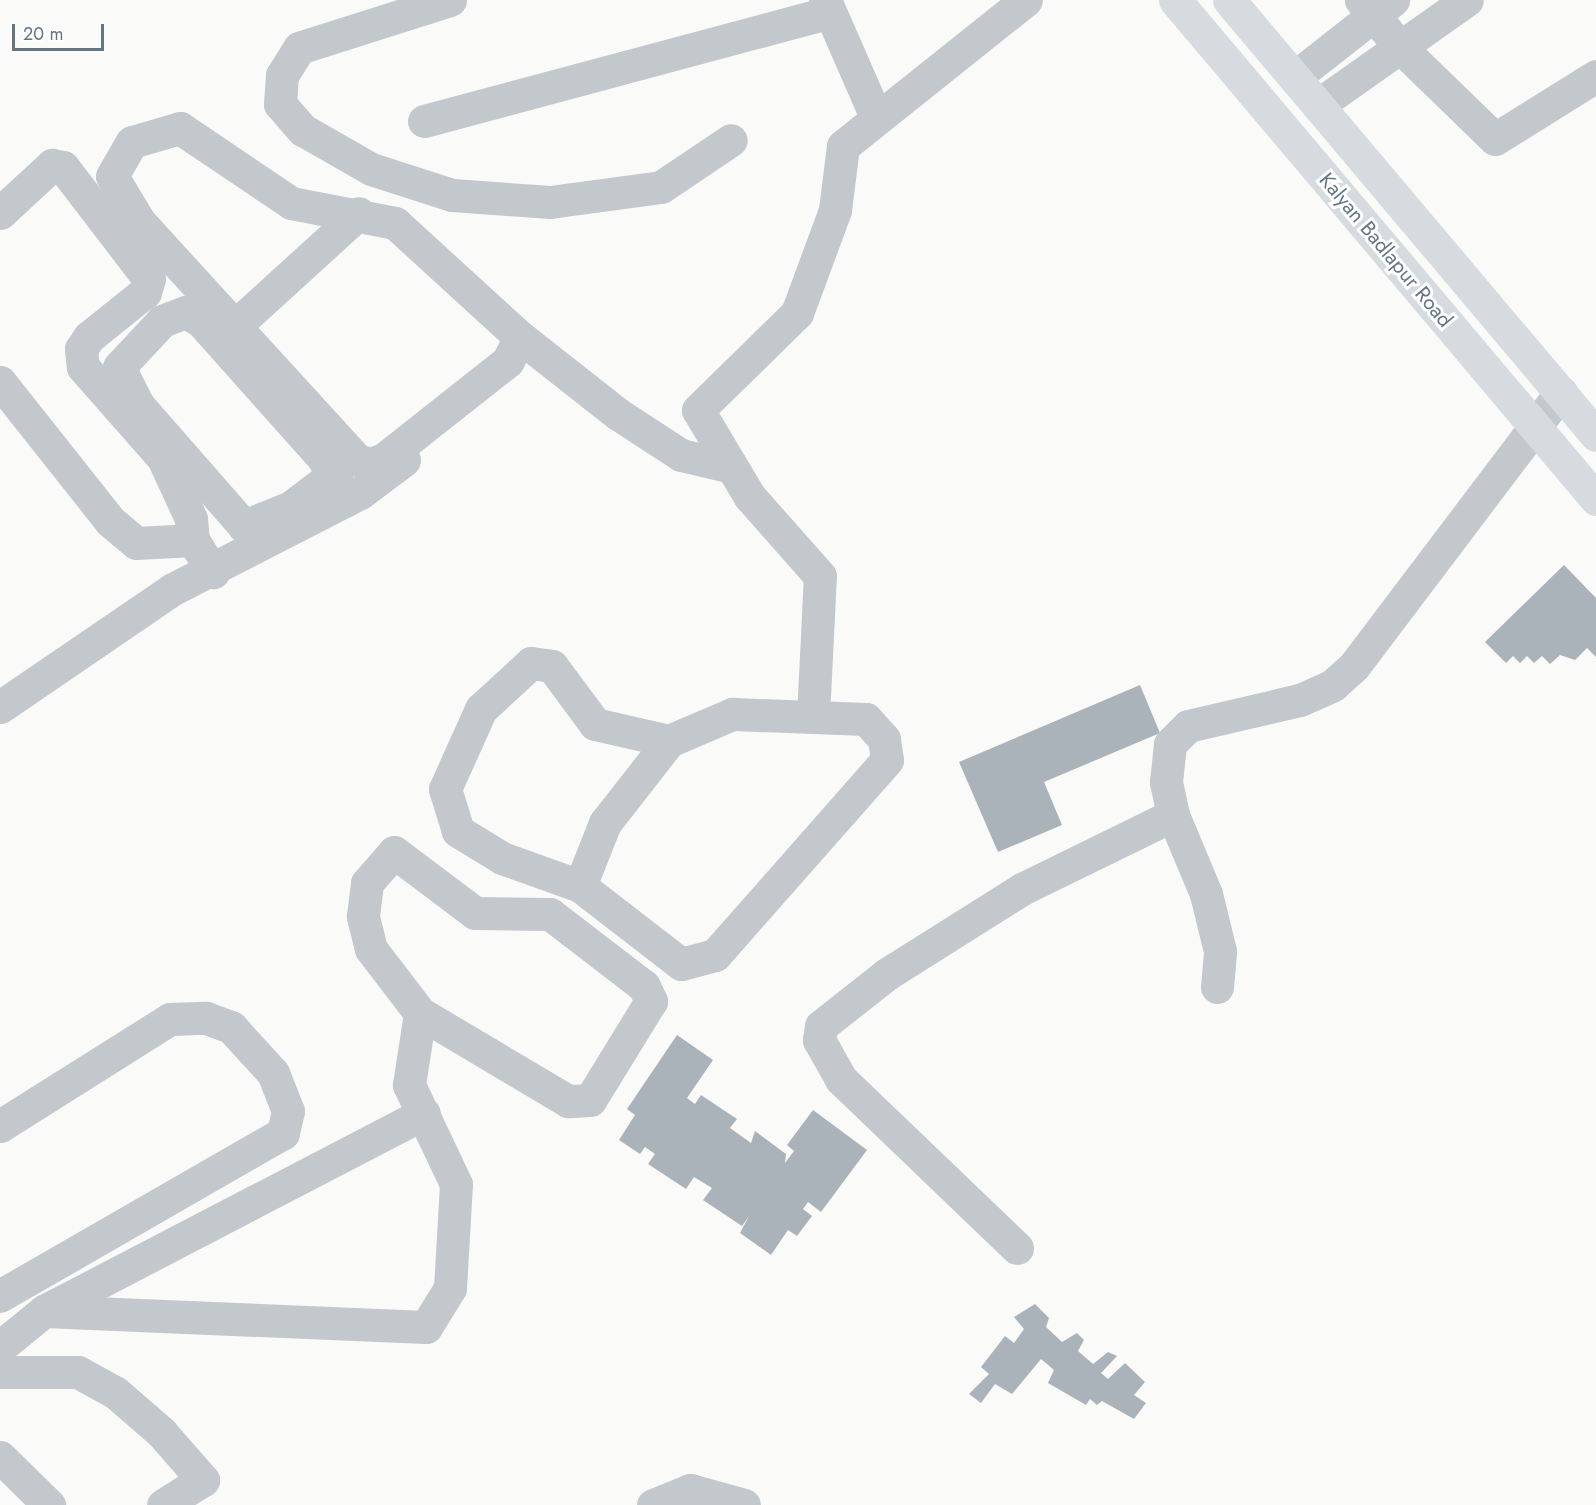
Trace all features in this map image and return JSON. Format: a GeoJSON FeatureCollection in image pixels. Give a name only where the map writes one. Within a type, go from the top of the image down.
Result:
{"type":"FeatureCollection","features":[{"type":"Feature","properties":{"kind":"main road","name":"Kalyan Badlapur Road"},"geometry":{"type":"LineString","coordinates":[[1175,0],[1596,499]]}},
{"type":"Feature","properties":{"kind":"main road","name":"Kalyan Badlapur Road"},"geometry":{"type":"LineString","coordinates":[[1229,0],[1596,435]]}},
{"type":"Feature","properties":{"kind":"street"},"geometry":{"type":"LineString","coordinates":[[450,0],[299,48],[282,75],[280,104],[303,130],[371,169],[452,195],[550,202],[661,188],[731,140]]}},
{"type":"Feature","properties":{"kind":"street"},"geometry":{"type":"LineString","coordinates":[[813,717],[820,576],[750,498],[698,410],[796,313],[835,210],[843,146],[876,117],[1026,0]]}},
{"type":"Feature","properties":{"kind":"street"},"geometry":{"type":"LineString","coordinates":[[1318,105],[1467,0]]}},
{"type":"Feature","properties":{"kind":"street"},"geometry":{"type":"LineString","coordinates":[[1295,77],[1376,5],[1400,47],[1495,139],[1596,76]]}},
{"type":"Feature","properties":{"kind":"street"},"geometry":{"type":"LineString","coordinates":[[423,121],[827,6],[876,117]]}},
{"type":"Feature","properties":{"kind":"street"},"geometry":{"type":"LineString","coordinates":[[530,346],[384,459],[370,464],[357,460],[237,325],[139,221],[112,176],[132,142],[180,128],[291,203],[359,213],[395,223],[530,346],[618,414],[681,455],[732,467]]}},
{"type":"Feature","properties":{"kind":"street"},"geometry":{"type":"LineString","coordinates":[[0,213],[52,165],[63,167],[150,279],[146,292],[89,337],[81,349],[83,367],[163,458],[191,519],[193,540],[213,572]]}},
{"type":"Feature","properties":{"kind":"street"},"geometry":{"type":"LineString","coordinates":[[237,325],[359,213]]}},
{"type":"Feature","properties":{"kind":"street"},"geometry":{"type":"LineString","coordinates":[[186,312],[201,321],[340,487],[244,526],[138,405],[119,367],[162,321],[186,312]]}},
{"type":"Feature","properties":{"kind":"street"},"geometry":{"type":"LineString","coordinates":[[0,707],[164,595],[213,572],[340,487],[530,346]]}},
{"type":"Feature","properties":{"kind":"street"},"geometry":{"type":"LineString","coordinates":[[0,382],[110,521],[136,543],[193,540]]}},
{"type":"Feature","properties":{"kind":"street"},"geometry":{"type":"LineString","coordinates":[[1217,987],[1220,951],[1206,894],[1173,815],[1164,765],[1170,744],[1188,726],[1300,700],[1333,685],[1354,666],[1561,392]]}},
{"type":"Feature","properties":{"kind":"street"},"geometry":{"type":"LineString","coordinates":[[580,886],[605,824],[669,741],[732,714],[866,719],[884,739],[887,760],[715,955],[681,964],[580,886],[502,858],[458,831],[445,789],[481,709],[531,663],[552,666],[595,724],[669,741]]}},
{"type":"Feature","properties":{"kind":"street"},"geometry":{"type":"LineString","coordinates":[[1017,1248],[842,1079],[819,1040],[821,1026],[887,974],[1022,889],[1173,815]]}},
{"type":"Feature","properties":{"kind":"street"},"geometry":{"type":"LineString","coordinates":[[44,1311],[426,1327],[450,1288],[456,1184],[409,1085],[420,1013],[371,949],[363,916],[367,883],[394,852],[475,913],[550,914],[644,986],[651,1001],[590,1100],[568,1101],[420,1013]]}},
{"type":"Feature","properties":{"kind":"street"},"geometry":{"type":"LineString","coordinates":[[0,1126],[170,1019],[207,1018],[231,1028],[273,1073],[288,1111],[283,1133],[4,1284]]}},
{"type":"Feature","properties":{"kind":"street"},"geometry":{"type":"LineString","coordinates":[[0,1347],[44,1311],[424,1113]]}},
{"type":"Feature","properties":{"kind":"street"},"geometry":{"type":"LineString","coordinates":[[0,1372],[78,1372],[116,1393],[161,1432],[203,1480],[163,1505]]}},
{"type":"Feature","properties":{"kind":"street"},"geometry":{"type":"LineString","coordinates":[[0,1457],[49,1505]]}},
{"type":"Feature","properties":{"kind":"street"},"geometry":{"type":"LineString","coordinates":[[653,1505],[690,1490],[744,1505]]}},
{"type":"Feature","properties":{"kind":"building"},"geometry":{"type":"Polygon","coordinates":[[[1564,565],[1596,598],[1596,657],[1587,648],[1575,660],[1560,655],[1550,664],[1542,656],[1534,663],[1527,656],[1520,663],[1513,656],[1506,663],[1485,642],[1564,565]]]}},
{"type":"Feature","properties":{"kind":"building"},"geometry":{"type":"Polygon","coordinates":[[[1140,685],[1160,733],[1044,782],[1062,825],[998,852],[959,762],[1140,685]]]}},
{"type":"Feature","properties":{"kind":"building"},"geometry":{"type":"Polygon","coordinates":[[[677,1035],[713,1060],[687,1098],[695,1104],[701,1095],[737,1119],[730,1128],[751,1143],[755,1131],[786,1154],[785,1163],[794,1151],[787,1145],[813,1110],[867,1150],[821,1212],[808,1202],[803,1209],[812,1216],[797,1236],[788,1230],[771,1255],[740,1233],[749,1216],[742,1226],[703,1200],[712,1188],[694,1177],[686,1189],[648,1164],[655,1154],[645,1147],[640,1154],[619,1140],[635,1115],[627,1109],[677,1035]]]}},
{"type":"Feature","properties":{"kind":"building"},"geometry":{"type":"Polygon","coordinates":[[[1035,1304],[1049,1318],[1046,1327],[1062,1342],[1077,1333],[1084,1340],[1078,1351],[1093,1364],[1108,1352],[1117,1356],[1101,1373],[1108,1379],[1125,1363],[1145,1382],[1134,1395],[1146,1403],[1134,1419],[1102,1401],[1097,1405],[1090,1399],[1086,1405],[1048,1383],[1054,1370],[1041,1359],[1012,1394],[995,1384],[981,1403],[969,1394],[989,1374],[981,1367],[1005,1336],[1014,1343],[1024,1329],[1014,1317],[1035,1304]]]}}]}
